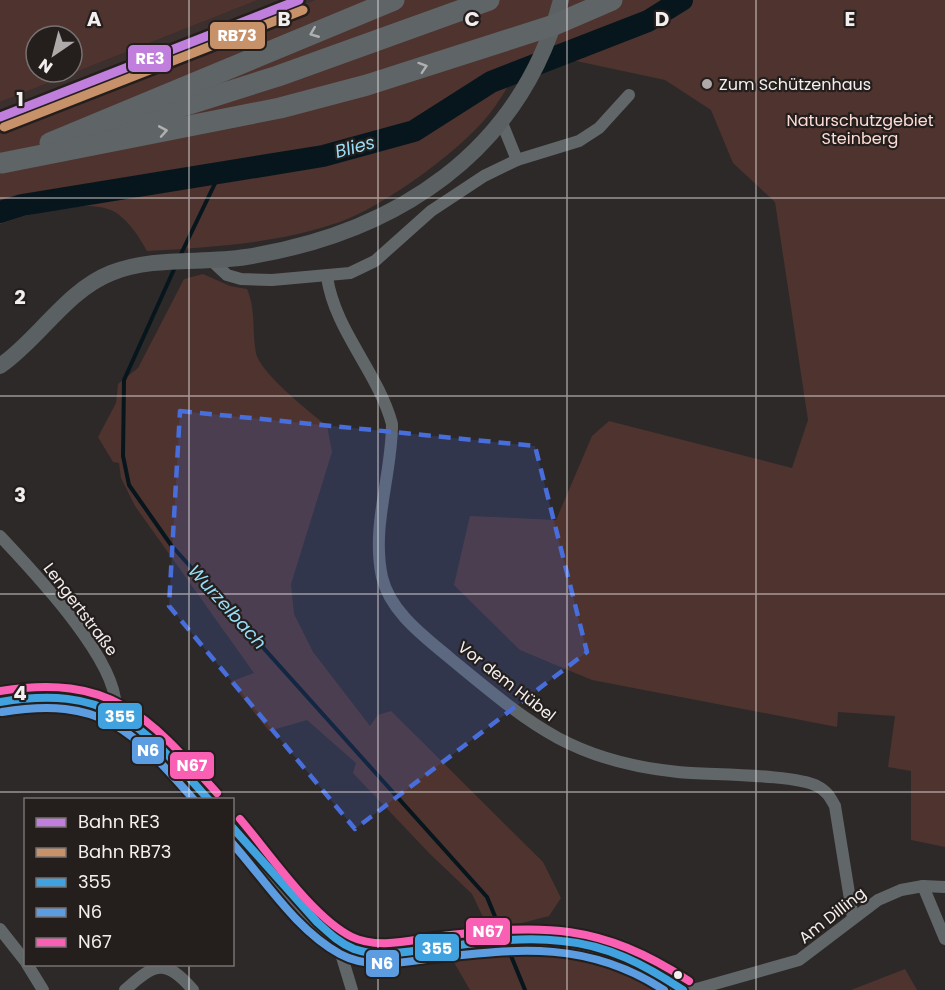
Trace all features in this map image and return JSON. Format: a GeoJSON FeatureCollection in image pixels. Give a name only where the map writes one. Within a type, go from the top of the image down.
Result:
{"type":"FeatureCollection","features":[{"type":"Feature","properties":{"kind":"highway"},"geometry":{"type":"LineString","coordinates":[[1,163],[394,0]]}},
{"type":"Feature","properties":{"kind":"highway"},"geometry":{"type":"LineString","coordinates":[[1,163],[278,76],[489,0]]}},
{"type":"Feature","properties":{"kind":"highway"},"geometry":{"type":"LineString","coordinates":[[1,163],[280,108],[367,85],[554,25],[612,0]]}},
{"type":"Feature","properties":{"kind":"main road"},"geometry":{"type":"LineString","coordinates":[[0,366],[29,344],[90,283],[118,271],[155,262],[241,258],[309,244],[370,221],[443,177],[476,150],[502,123],[518,100],[549,41],[561,0]]}},
{"type":"Feature","properties":{"kind":"main road"},"geometry":{"type":"LineString","coordinates":[[0,702],[46,694],[96,702],[116,711],[176,763],[207,798]]}},
{"type":"Feature","properties":{"kind":"main road"},"geometry":{"type":"LineString","coordinates":[[234,828],[330,934],[346,945],[361,951],[380,953],[518,939],[593,944],[635,960],[683,990]]}},
{"type":"Feature","properties":{"kind":"street"},"geometry":{"type":"LineString","coordinates":[[211,260],[227,275],[241,279],[327,277],[350,273],[375,261],[457,192],[517,160],[579,141],[599,128],[629,95]]}},
{"type":"Feature","properties":{"kind":"street"},"geometry":{"type":"LineString","coordinates":[[502,123],[509,134],[517,160]]}},
{"type":"Feature","properties":{"kind":"street","name":"Vor dem Hübel"},"geometry":{"type":"LineString","coordinates":[[327,277],[329,289],[347,333],[388,407],[393,424],[378,537],[378,557],[383,580],[405,617],[504,703],[544,732],[575,748],[631,766],[786,780],[814,785],[827,792],[835,806],[853,918]]}},
{"type":"Feature","properties":{"kind":"street","name":"Lengertstraße"},"geometry":{"type":"LineString","coordinates":[[0,536],[55,598],[102,662],[116,690],[116,711]]}},
{"type":"Feature","properties":{"kind":"street"},"geometry":{"type":"LineString","coordinates":[[923,886],[945,939]]}},
{"type":"Feature","properties":{"kind":"street","name":"Am Dilling"},"geometry":{"type":"LineString","coordinates":[[693,990],[799,960],[878,900],[901,890],[923,886],[945,887]]}},
{"type":"Feature","properties":{"kind":"street"},"geometry":{"type":"LineString","coordinates":[[0,929],[24,960]]}},
{"type":"Feature","properties":{"kind":"street"},"geometry":{"type":"LineString","coordinates":[[346,945],[342,957],[352,990]]}},
{"type":"Feature","properties":{"kind":"street"},"geometry":{"type":"LineString","coordinates":[[28,966],[43,990]]}},
{"type":"Feature","properties":{"kind":"street"},"geometry":{"type":"LineString","coordinates":[[125,990],[153,968],[173,967],[193,990]]}},
{"type":"Feature","properties":{"kind":"highlighted area"},"geometry":{"type":"Polygon","coordinates":[[[180,411],[535,446],[587,652],[355,829],[169,606],[180,411]]]}},
{"type":"Feature","properties":{"kind":"shaded area"},"geometry":{"type":"Polygon","coordinates":[[[258,0],[315,0],[5,121],[0,126],[0,102],[46,84],[84,84],[84,69],[258,0]]]}},
{"type":"Feature","properties":{"kind":"green space"},"geometry":{"type":"Polygon","coordinates":[[[0,0],[258,0],[84,69],[84,24],[24,24],[24,84],[46,84],[0,102],[0,0]]]}},
{"type":"Feature","properties":{"kind":"green space","name":"Naturschutzgebiet Steinberg"},"geometry":{"type":"Polygon","coordinates":[[[315,0],[945,0],[945,847],[911,840],[911,771],[888,767],[895,716],[838,712],[837,727],[592,680],[520,650],[454,585],[470,516],[556,520],[592,436],[609,421],[792,468],[808,420],[775,202],[733,163],[711,110],[665,80],[562,58],[521,65],[491,112],[478,127],[441,160],[376,205],[337,223],[314,230],[267,240],[147,251],[138,236],[118,214],[93,206],[43,211],[0,224],[0,126],[5,121],[315,0]]]}},
{"type":"Feature","properties":{"kind":"green space"},"geometry":{"type":"Polygon","coordinates":[[[203,274],[230,286],[247,289],[252,304],[256,353],[260,361],[287,392],[327,426],[332,452],[291,584],[294,614],[313,652],[370,726],[378,715],[391,711],[543,862],[561,898],[549,916],[522,923],[490,925],[482,915],[472,894],[430,854],[353,773],[356,763],[307,720],[269,731],[230,682],[254,673],[135,506],[121,478],[119,463],[113,462],[98,437],[116,403],[118,384],[138,368],[184,279],[203,274]]]}},
{"type":"Feature","properties":{"kind":"green space"},"geometry":{"type":"Polygon","coordinates":[[[529,950],[570,952],[606,960],[655,990],[470,990],[452,959],[529,950]]]}},
{"type":"Feature","properties":{"kind":"green space"},"geometry":{"type":"Polygon","coordinates":[[[905,969],[917,990],[851,990],[905,969]]]}},
{"type":"Feature","properties":{"kind":"waterway","name":"Blies"},"geometry":{"type":"LineString","coordinates":[[0,212],[22,205],[323,156],[414,131],[491,82],[648,21],[682,0]]}},
{"type":"Feature","properties":{"kind":"waterway","name":"Wurzelbach"},"geometry":{"type":"LineString","coordinates":[[180,256],[220,173]]}},
{"type":"Feature","properties":{"kind":"waterway","name":"Wurzelbach"},"geometry":{"type":"LineString","coordinates":[[176,265],[124,380],[123,456],[129,485],[171,545],[487,897],[503,936]]}},
{"type":"Feature","properties":{"kind":"waterway","name":"Wurzelbach"},"geometry":{"type":"LineString","coordinates":[[507,946],[525,990]]}},
{"type":"Feature","properties":{"kind":"rail line","name":"RE3"},"geometry":{"type":"LineString","coordinates":[[0,117],[299,0]]}},
{"type":"Feature","properties":{"kind":"rail line","name":"RB73"},"geometry":{"type":"LineString","coordinates":[[4,127],[303,10]]}},
{"type":"Feature","properties":{"kind":"transit line","name":"N67"},"geometry":{"type":"LineString","coordinates":[[0,691],[38,687],[71,689],[99,695],[124,706],[170,742],[217,793]]}},
{"type":"Feature","properties":{"kind":"transit line","name":"355"},"geometry":{"type":"LineString","coordinates":[[0,702],[37,698],[69,699],[96,705],[120,716],[163,750],[207,798]]}},
{"type":"Feature","properties":{"kind":"transit line","name":"N6"},"geometry":{"type":"LineString","coordinates":[[2,712],[36,708],[65,709],[90,714],[112,723],[152,754],[192,798]]}},
{"type":"Feature","properties":{"kind":"transit line","name":"N67"},"geometry":{"type":"LineString","coordinates":[[240,819],[307,900],[337,928],[362,941],[385,943],[511,930],[570,932],[627,948],[689,981]]}},
{"type":"Feature","properties":{"kind":"transit line","name":"355"},"geometry":{"type":"LineString","coordinates":[[234,829],[317,922],[354,949],[374,953],[405,952],[530,939],[579,943],[626,958],[655,972],[683,990]]}},
{"type":"Feature","properties":{"kind":"transit line","name":"N6"},"geometry":{"type":"LineString","coordinates":[[234,845],[309,932],[324,944],[351,959],[387,964],[465,954],[553,952],[609,963],[636,974],[664,990]]}},
{"type":"Feature","properties":{"kind":"place","name":"Zum Schützenhaus"},"geometry":{"type":"Point","coordinates":[707,84]}}]}
